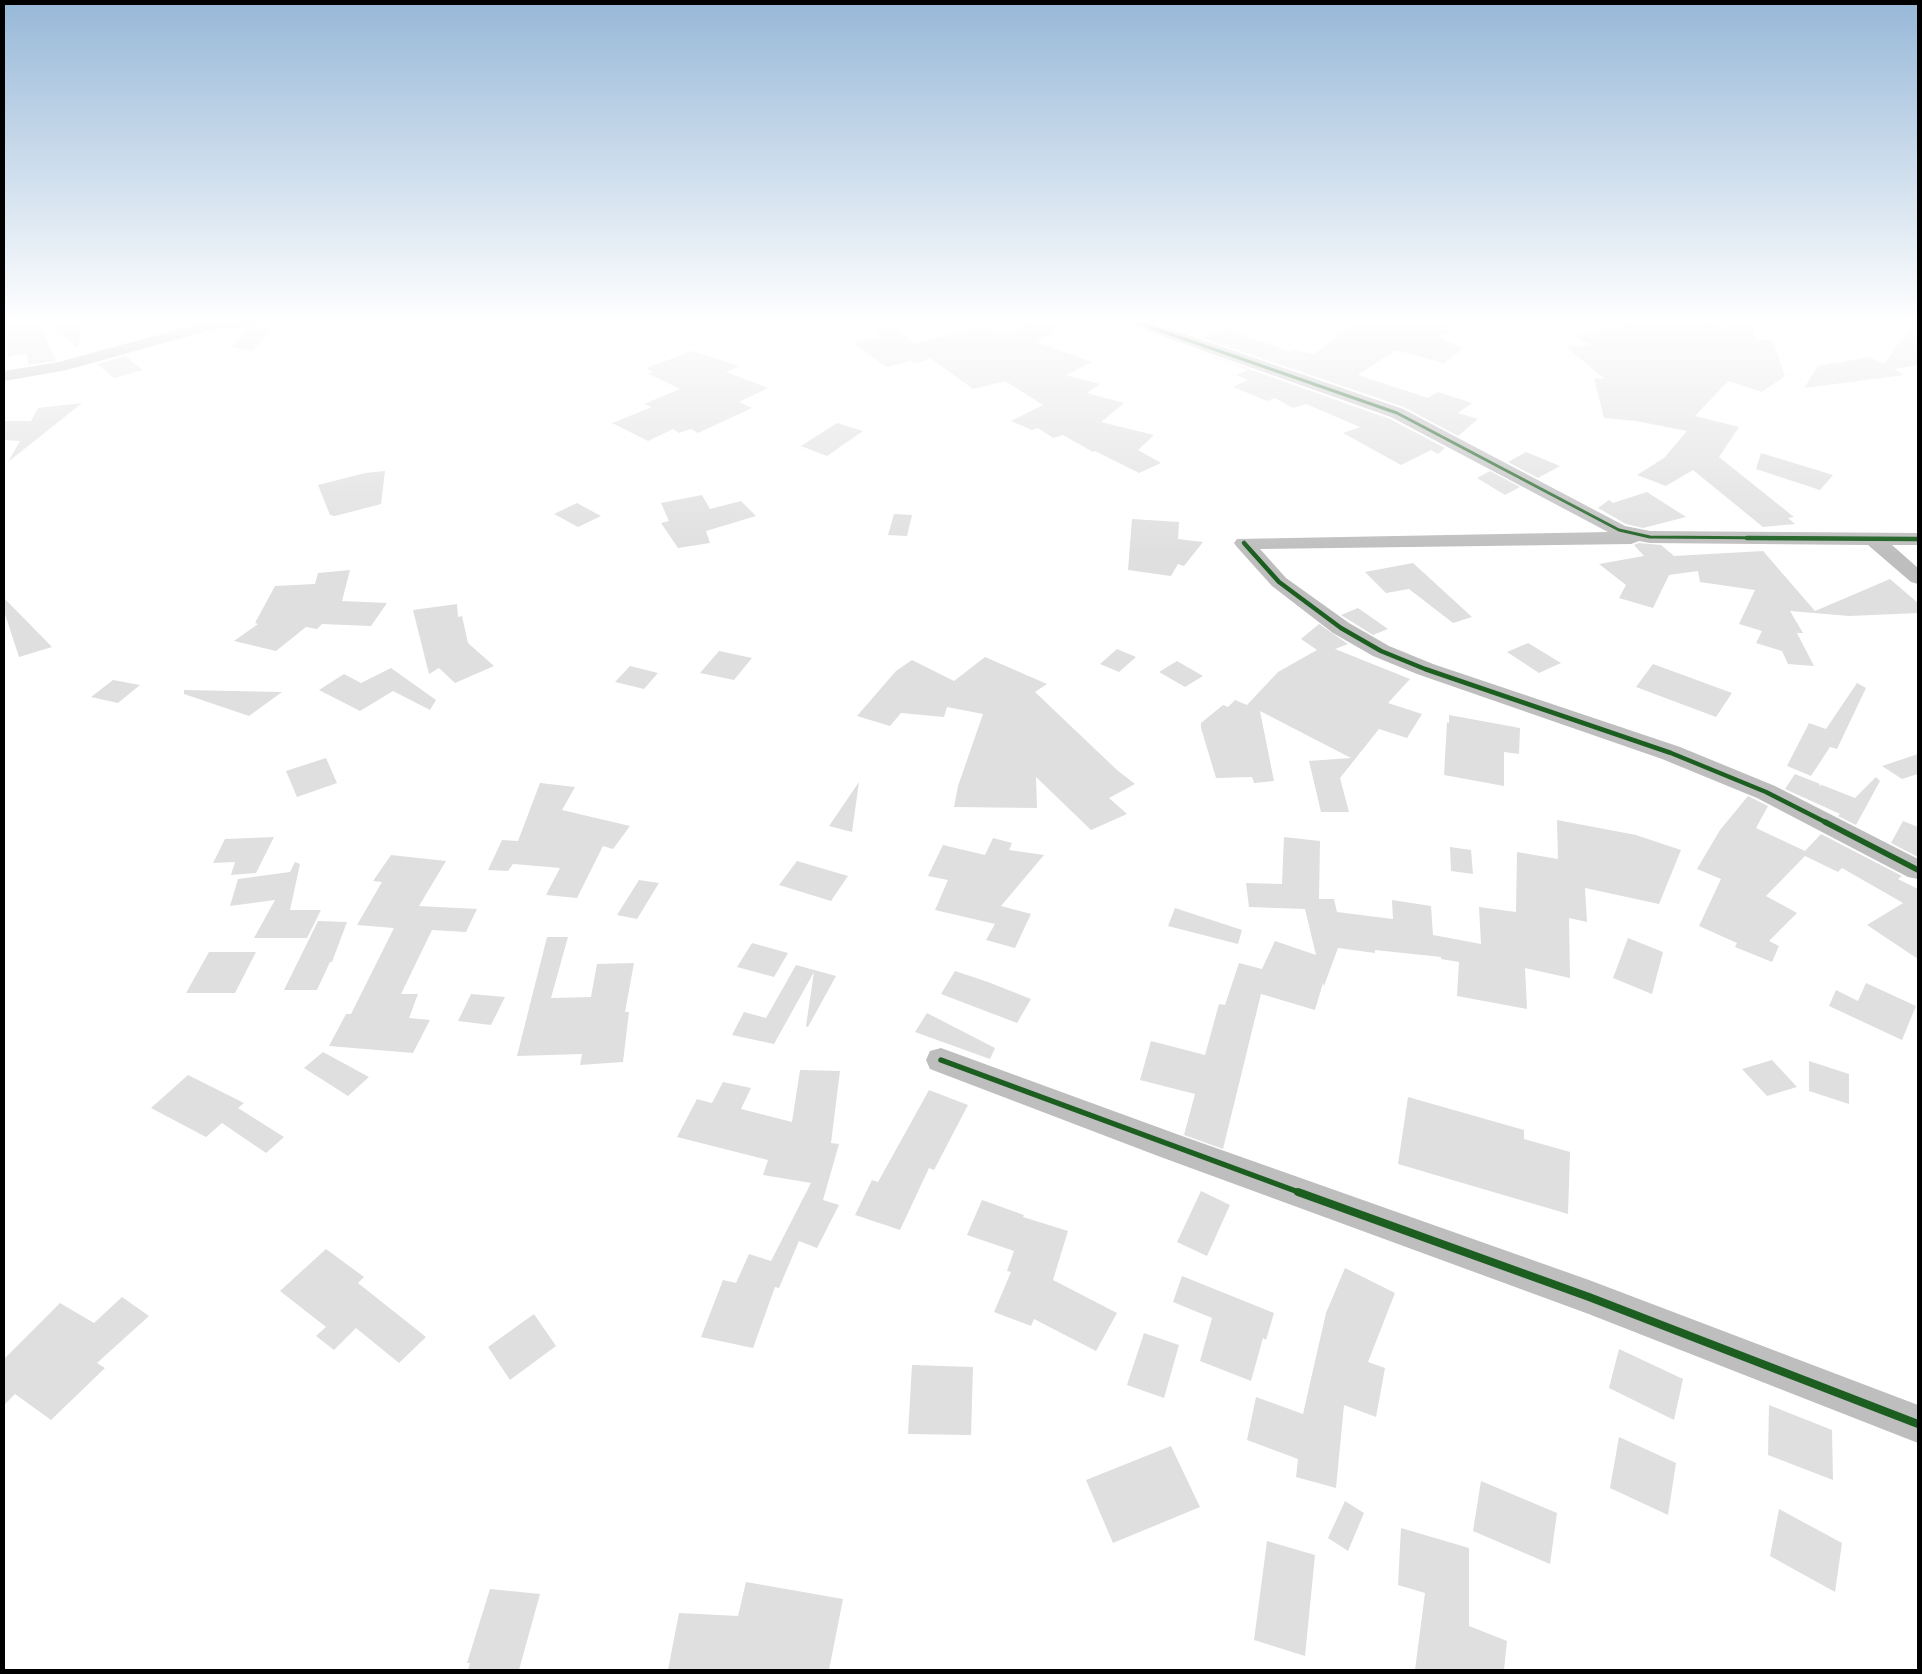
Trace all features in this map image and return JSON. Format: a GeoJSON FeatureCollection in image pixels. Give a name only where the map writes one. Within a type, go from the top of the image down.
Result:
{"type":"FeatureCollection","features":[{"type":"Feature","properties":{"kind":"street"},"geometry":{"type":"LineString","coordinates":[[1354,398],[1397,413],[1619,530],[1650,537]]}},
{"type":"Feature","properties":{"kind":"street"},"geometry":{"type":"LineString","coordinates":[[1918,540],[1650,537],[1244,543],[1279,582],[1341,628],[1381,651],[1425,669],[1671,753],[1766,792],[1918,870]]}},
{"type":"Feature","properties":{"kind":"street"},"geometry":{"type":"LineString","coordinates":[[1873,539],[1918,578]]}},
{"type":"Feature","properties":{"kind":"street"},"geometry":{"type":"LineString","coordinates":[[941,1060],[1170,1146],[1589,1297],[1918,1424]]}},
{"type":"Feature","properties":{"kind":"building"},"geometry":{"type":"Polygon","coordinates":[[[658,398],[747,398],[739,402],[752,408],[698,433],[691,429],[679,433],[673,429],[648,441],[612,423],[652,407],[644,404],[658,398]]]}},
{"type":"Feature","properties":{"kind":"building"},"geometry":{"type":"Polygon","coordinates":[[[1032,398],[1106,398],[1124,403],[1101,422],[1154,435],[1138,450],[1161,463],[1139,473],[1095,451],[1093,452],[1063,435],[1053,438],[1038,428],[1032,430],[1011,421],[1043,405],[1032,398]]]}},
{"type":"Feature","properties":{"kind":"building"},"geometry":{"type":"Polygon","coordinates":[[[1260,398],[1275,398],[1267,401],[1260,398]]]}},
{"type":"Feature","properties":{"kind":"building"},"geometry":{"type":"Polygon","coordinates":[[[1275,398],[1331,398],[1390,419],[1445,448],[1438,454],[1431,450],[1401,465],[1343,433],[1360,427],[1306,404],[1293,408],[1275,398]]]}},
{"type":"Feature","properties":{"kind":"building"},"geometry":{"type":"Polygon","coordinates":[[[1378,398],[1457,398],[1472,403],[1458,413],[1478,419],[1458,436],[1404,407],[1378,398]]]}},
{"type":"Feature","properties":{"kind":"building"},"geometry":{"type":"Polygon","coordinates":[[[1599,398],[1712,398],[1695,416],[1739,427],[1719,457],[1794,517],[1788,518],[1795,524],[1763,527],[1693,470],[1666,486],[1637,475],[1664,458],[1687,431],[1636,421],[1604,418],[1599,398]]]}},
{"type":"Feature","properties":{"kind":"building"},"geometry":{"type":"Polygon","coordinates":[[[82,403],[8,462],[20,441],[4,440],[4,421],[31,421],[38,408],[82,403]]]}},
{"type":"Feature","properties":{"kind":"building"},"geometry":{"type":"Polygon","coordinates":[[[837,423],[863,431],[827,456],[801,446],[837,423]]]}},
{"type":"Feature","properties":{"kind":"building"},"geometry":{"type":"Polygon","coordinates":[[[1526,452],[1560,466],[1538,478],[1508,462],[1526,452]]]}},
{"type":"Feature","properties":{"kind":"building"},"geometry":{"type":"Polygon","coordinates":[[[1761,453],[1833,475],[1820,490],[1756,469],[1761,453]]]}},
{"type":"Feature","properties":{"kind":"building"},"geometry":{"type":"Polygon","coordinates":[[[385,471],[381,504],[335,516],[330,515],[318,485],[365,473],[385,471]]]}},
{"type":"Feature","properties":{"kind":"building"},"geometry":{"type":"Polygon","coordinates":[[[1490,471],[1520,487],[1505,495],[1477,478],[1490,471]]]}},
{"type":"Feature","properties":{"kind":"building"},"geometry":{"type":"Polygon","coordinates":[[[1647,492],[1686,517],[1643,528],[1626,524],[1598,508],[1609,500],[1613,503],[1647,492]]]}},
{"type":"Feature","properties":{"kind":"building"},"geometry":{"type":"Polygon","coordinates":[[[702,495],[710,509],[741,501],[756,516],[706,531],[710,543],[678,548],[661,523],[669,521],[661,503],[702,495]]]}},
{"type":"Feature","properties":{"kind":"building"},"geometry":{"type":"Polygon","coordinates":[[[577,503],[601,516],[578,527],[554,514],[577,503]]]}},
{"type":"Feature","properties":{"kind":"building"},"geometry":{"type":"Polygon","coordinates":[[[894,514],[912,515],[907,536],[888,535],[894,514]]]}},
{"type":"Feature","properties":{"kind":"building"},"geometry":{"type":"Polygon","coordinates":[[[1132,519],[1179,522],[1178,539],[1203,542],[1184,566],[1178,564],[1171,576],[1128,570],[1132,519]]]}},
{"type":"Feature","properties":{"kind":"building"},"geometry":{"type":"Polygon","coordinates":[[[1639,543],[1661,545],[1674,556],[1763,551],[1815,611],[1890,579],[1918,603],[1918,613],[1849,616],[1790,611],[1803,633],[1797,633],[1814,666],[1788,664],[1782,651],[1756,643],[1762,631],[1739,624],[1755,590],[1700,582],[1698,571],[1669,575],[1653,608],[1619,598],[1626,585],[1599,564],[1644,556],[1634,545],[1639,543]]]}},
{"type":"Feature","properties":{"kind":"building"},"geometry":{"type":"Polygon","coordinates":[[[1413,563],[1472,617],[1453,623],[1409,589],[1386,593],[1365,572],[1413,563]]]}},
{"type":"Feature","properties":{"kind":"building"},"geometry":{"type":"Polygon","coordinates":[[[350,570],[342,601],[387,603],[371,626],[322,624],[317,629],[306,627],[276,651],[234,641],[258,624],[255,623],[275,586],[315,584],[318,573],[350,570]]]}},
{"type":"Feature","properties":{"kind":"building"},"geometry":{"type":"Polygon","coordinates":[[[4,598],[52,647],[19,657],[4,611],[4,598]]]}},
{"type":"Feature","properties":{"kind":"building"},"geometry":{"type":"Polygon","coordinates":[[[457,604],[458,617],[462,616],[468,643],[494,666],[455,683],[439,668],[429,674],[413,610],[457,604]]]}},
{"type":"Feature","properties":{"kind":"building"},"geometry":{"type":"Polygon","coordinates":[[[1358,608],[1388,629],[1373,635],[1341,615],[1358,608]]]}},
{"type":"Feature","properties":{"kind":"building"},"geometry":{"type":"Polygon","coordinates":[[[1319,624],[1348,644],[1335,649],[1410,679],[1388,703],[1422,714],[1407,738],[1379,729],[1340,778],[1349,812],[1321,812],[1309,761],[1351,758],[1260,711],[1274,781],[1254,783],[1252,777],[1216,778],[1201,728],[1201,723],[1223,705],[1228,707],[1235,700],[1247,705],[1278,672],[1317,650],[1301,639],[1319,624]]]}},
{"type":"Feature","properties":{"kind":"building"},"geometry":{"type":"Polygon","coordinates":[[[1528,643],[1561,663],[1539,673],[1507,652],[1528,643]]]}},
{"type":"Feature","properties":{"kind":"building"},"geometry":{"type":"Polygon","coordinates":[[[1117,649],[1136,657],[1119,672],[1100,664],[1117,649]]]}},
{"type":"Feature","properties":{"kind":"building"},"geometry":{"type":"Polygon","coordinates":[[[719,651],[752,658],[734,680],[700,673],[719,651]]]}},
{"type":"Feature","properties":{"kind":"building"},"geometry":{"type":"Polygon","coordinates":[[[985,657],[1047,684],[1035,692],[1117,770],[1135,784],[1109,798],[1127,814],[1091,830],[1036,777],[1037,808],[954,807],[958,786],[983,714],[947,707],[944,717],[901,713],[890,726],[857,716],[896,671],[912,660],[954,681],[985,657]]]}},
{"type":"Feature","properties":{"kind":"building"},"geometry":{"type":"Polygon","coordinates":[[[1177,661],[1203,676],[1185,687],[1159,672],[1177,661]]]}},
{"type":"Feature","properties":{"kind":"building"},"geometry":{"type":"Polygon","coordinates":[[[1653,664],[1732,693],[1716,717],[1636,687],[1653,664]]]}},
{"type":"Feature","properties":{"kind":"building"},"geometry":{"type":"Polygon","coordinates":[[[630,666],[658,673],[644,689],[615,682],[630,666]]]}},
{"type":"Feature","properties":{"kind":"building"},"geometry":{"type":"Polygon","coordinates":[[[391,668],[436,700],[430,710],[393,691],[360,711],[319,690],[344,674],[361,683],[391,668]]]}},
{"type":"Feature","properties":{"kind":"building"},"geometry":{"type":"Polygon","coordinates":[[[113,680],[140,685],[118,703],[91,697],[113,680]]]}},
{"type":"Feature","properties":{"kind":"building"},"geometry":{"type":"Polygon","coordinates":[[[1857,683],[1866,688],[1837,749],[1830,747],[1811,776],[1787,766],[1809,723],[1826,729],[1857,683]]]}},
{"type":"Feature","properties":{"kind":"building"},"geometry":{"type":"Polygon","coordinates":[[[184,690],[282,692],[249,716],[184,694],[184,690]]]}},
{"type":"Feature","properties":{"kind":"building"},"geometry":{"type":"Polygon","coordinates":[[[1449,715],[1520,728],[1519,754],[1504,752],[1504,786],[1444,775],[1449,715]]]}},
{"type":"Feature","properties":{"kind":"building"},"geometry":{"type":"Polygon","coordinates":[[[1918,754],[1918,774],[1902,779],[1882,766],[1918,754]]]}},
{"type":"Feature","properties":{"kind":"building"},"geometry":{"type":"Polygon","coordinates":[[[326,758],[337,783],[297,797],[286,771],[326,758]]]}},
{"type":"Feature","properties":{"kind":"building"},"geometry":{"type":"Polygon","coordinates":[[[1795,774],[1820,784],[1819,786],[1822,785],[1855,798],[1876,777],[1880,781],[1856,825],[1838,816],[1840,814],[1785,789],[1795,774]]]}},
{"type":"Feature","properties":{"kind":"building"},"geometry":{"type":"Polygon","coordinates":[[[859,782],[852,832],[829,826],[859,782]]]}},
{"type":"Feature","properties":{"kind":"building"},"geometry":{"type":"Polygon","coordinates":[[[540,783],[575,787],[562,810],[630,826],[613,849],[603,846],[577,898],[546,895],[560,868],[513,864],[508,871],[488,870],[502,840],[518,841],[540,783]]]}},
{"type":"Feature","properties":{"kind":"building"},"geometry":{"type":"Polygon","coordinates":[[[1748,796],[1768,806],[1756,828],[1805,851],[1821,834],[1902,876],[1898,879],[1918,889],[1918,959],[1867,925],[1903,903],[1842,868],[1838,872],[1805,856],[1766,896],[1797,913],[1769,941],[1779,946],[1772,962],[1735,947],[1737,943],[1699,926],[1721,879],[1697,869],[1720,830],[1748,796]]]}},
{"type":"Feature","properties":{"kind":"building"},"geometry":{"type":"Polygon","coordinates":[[[1557,820],[1636,835],[1681,850],[1659,904],[1585,888],[1587,922],[1569,918],[1570,978],[1525,968],[1527,1009],[1457,996],[1459,962],[1441,959],[1441,957],[1375,950],[1375,953],[1338,948],[1324,986],[1323,983],[1315,1010],[1261,994],[1223,1149],[1184,1135],[1195,1094],[1140,1080],[1151,1041],[1205,1055],[1219,1004],[1225,1005],[1239,963],[1262,969],[1275,941],[1316,955],[1305,909],[1249,907],[1246,883],[1282,884],[1284,837],[1320,841],[1319,899],[1334,899],[1337,912],[1393,919],[1392,900],[1431,906],[1433,935],[1481,944],[1479,907],[1516,912],[1517,852],[1558,859],[1557,820]]]}},
{"type":"Feature","properties":{"kind":"building"},"geometry":{"type":"Polygon","coordinates":[[[1903,821],[1918,827],[1918,857],[1891,843],[1903,821]]]}},
{"type":"Feature","properties":{"kind":"building"},"geometry":{"type":"Polygon","coordinates":[[[274,837],[256,873],[231,875],[235,862],[213,863],[225,839],[274,837]]]}},
{"type":"Feature","properties":{"kind":"building"},"geometry":{"type":"Polygon","coordinates":[[[993,838],[1012,843],[1009,850],[1044,855],[1001,906],[1031,914],[1015,948],[986,940],[995,924],[935,910],[948,880],[928,876],[943,845],[985,855],[993,838]]]}},
{"type":"Feature","properties":{"kind":"building"},"geometry":{"type":"Polygon","coordinates":[[[1450,847],[1471,850],[1473,874],[1451,871],[1450,847]]]}},
{"type":"Feature","properties":{"kind":"building"},"geometry":{"type":"Polygon","coordinates":[[[391,855],[446,861],[419,906],[477,909],[466,932],[432,930],[401,994],[418,994],[409,1018],[430,1020],[413,1053],[329,1046],[346,1014],[351,1014],[394,928],[357,925],[382,882],[373,881],[391,855]]]}},
{"type":"Feature","properties":{"kind":"building"},"geometry":{"type":"Polygon","coordinates":[[[797,861],[848,876],[831,901],[779,885],[797,861]]]}},
{"type":"Feature","properties":{"kind":"building"},"geometry":{"type":"Polygon","coordinates":[[[295,862],[300,864],[290,910],[321,910],[307,938],[254,938],[275,900],[230,906],[238,879],[290,872],[295,862]]]}},
{"type":"Feature","properties":{"kind":"building"},"geometry":{"type":"Polygon","coordinates":[[[639,880],[659,883],[637,919],[617,915],[639,880]]]}},
{"type":"Feature","properties":{"kind":"building"},"geometry":{"type":"Polygon","coordinates":[[[1175,908],[1242,930],[1238,944],[1168,926],[1175,908]]]}},
{"type":"Feature","properties":{"kind":"building"},"geometry":{"type":"Polygon","coordinates":[[[318,921],[347,922],[332,962],[330,962],[317,990],[284,990],[318,921]]]}},
{"type":"Feature","properties":{"kind":"building"},"geometry":{"type":"Polygon","coordinates":[[[547,937],[568,937],[551,998],[591,997],[597,964],[634,963],[625,1012],[629,1012],[623,1062],[580,1065],[582,1054],[517,1056],[547,937]]]}},
{"type":"Feature","properties":{"kind":"building"},"geometry":{"type":"Polygon","coordinates":[[[1628,938],[1663,952],[1652,994],[1613,978],[1628,938]]]}},
{"type":"Feature","properties":{"kind":"building"},"geometry":{"type":"Polygon","coordinates":[[[752,943],[788,953],[774,977],[737,967],[752,943]]]}},
{"type":"Feature","properties":{"kind":"building"},"geometry":{"type":"Polygon","coordinates":[[[209,952],[256,952],[235,993],[186,993],[209,952]]]}},
{"type":"Feature","properties":{"kind":"building"},"geometry":{"type":"Polygon","coordinates":[[[796,965],[836,976],[808,1027],[806,1026],[814,972],[774,1044],[732,1035],[744,1012],[766,1018],[796,965]]]}},
{"type":"Feature","properties":{"kind":"building"},"geometry":{"type":"Polygon","coordinates":[[[955,971],[1031,999],[1017,1023],[941,994],[955,971]]]}},
{"type":"Feature","properties":{"kind":"building"},"geometry":{"type":"Polygon","coordinates":[[[1866,983],[1916,1006],[1902,1040],[1829,1006],[1836,990],[1858,1001],[1866,983]]]}},
{"type":"Feature","properties":{"kind":"building"},"geometry":{"type":"Polygon","coordinates":[[[471,994],[505,997],[491,1025],[458,1021],[471,994]]]}},
{"type":"Feature","properties":{"kind":"building"},"geometry":{"type":"Polygon","coordinates":[[[927,1013],[995,1048],[990,1059],[915,1032],[927,1013]]]}},
{"type":"Feature","properties":{"kind":"building"},"geometry":{"type":"Polygon","coordinates":[[[323,1052],[369,1077],[348,1096],[304,1068],[323,1052]]]}},
{"type":"Feature","properties":{"kind":"building"},"geometry":{"type":"Polygon","coordinates":[[[1772,1060],[1797,1087],[1767,1096],[1742,1069],[1772,1060]]]}},
{"type":"Feature","properties":{"kind":"building"},"geometry":{"type":"Polygon","coordinates":[[[1809,1061],[1849,1074],[1849,1104],[1809,1091],[1809,1061]]]}},
{"type":"Feature","properties":{"kind":"building"},"geometry":{"type":"Polygon","coordinates":[[[800,1070],[840,1071],[831,1143],[839,1144],[823,1200],[839,1205],[817,1248],[799,1241],[779,1288],[775,1287],[753,1348],[701,1337],[723,1280],[736,1283],[749,1254],[771,1261],[811,1183],[763,1175],[768,1160],[677,1137],[697,1099],[712,1103],[723,1082],[751,1088],[741,1109],[792,1122],[800,1070]]]}},
{"type":"Feature","properties":{"kind":"building"},"geometry":{"type":"Polygon","coordinates":[[[188,1075],[244,1103],[238,1108],[284,1137],[266,1153],[222,1123],[206,1137],[151,1108],[188,1075]]]}},
{"type":"Feature","properties":{"kind":"building"},"geometry":{"type":"Polygon","coordinates":[[[929,1090],[968,1105],[934,1170],[929,1168],[900,1230],[855,1215],[872,1180],[878,1182],[929,1090]]]}},
{"type":"Feature","properties":{"kind":"building"},"geometry":{"type":"Polygon","coordinates":[[[1408,1097],[1524,1130],[1524,1139],[1570,1152],[1568,1214],[1398,1164],[1408,1097]]]}},
{"type":"Feature","properties":{"kind":"building"},"geometry":{"type":"Polygon","coordinates":[[[1201,1191],[1230,1205],[1207,1256],[1177,1242],[1201,1191]]]}},
{"type":"Feature","properties":{"kind":"building"},"geometry":{"type":"Polygon","coordinates":[[[982,1200],[1024,1215],[1023,1217],[1068,1231],[1053,1280],[1117,1313],[1096,1351],[1034,1319],[1031,1326],[994,1312],[1011,1272],[1007,1271],[1014,1251],[967,1235],[982,1200]]]}},
{"type":"Feature","properties":{"kind":"building"},"geometry":{"type":"Polygon","coordinates":[[[326,1249],[364,1277],[358,1283],[426,1337],[399,1363],[356,1328],[334,1350],[316,1336],[326,1327],[280,1291],[326,1249]]]}},
{"type":"Feature","properties":{"kind":"building"},"geometry":{"type":"Polygon","coordinates":[[[1345,1268],[1395,1293],[1368,1362],[1385,1368],[1376,1417],[1344,1405],[1336,1488],[1296,1477],[1298,1459],[1247,1440],[1256,1397],[1303,1414],[1326,1313],[1345,1268]]]}},
{"type":"Feature","properties":{"kind":"building"},"geometry":{"type":"Polygon","coordinates":[[[1182,1276],[1274,1313],[1266,1340],[1263,1338],[1251,1381],[1200,1361],[1212,1318],[1173,1302],[1182,1276]]]}},
{"type":"Feature","properties":{"kind":"building"},"geometry":{"type":"Polygon","coordinates":[[[122,1297],[149,1316],[97,1363],[105,1368],[51,1420],[15,1394],[4,1405],[4,1359],[60,1303],[94,1323],[122,1297]]]}},
{"type":"Feature","properties":{"kind":"building"},"geometry":{"type":"Polygon","coordinates":[[[534,1314],[556,1346],[510,1380],[488,1347],[534,1314]]]}},
{"type":"Feature","properties":{"kind":"building"},"geometry":{"type":"Polygon","coordinates":[[[1144,1333],[1179,1345],[1164,1398],[1127,1385],[1144,1333]]]}},
{"type":"Feature","properties":{"kind":"building"},"geometry":{"type":"Polygon","coordinates":[[[1619,1349],[1683,1379],[1674,1420],[1609,1388],[1619,1349]]]}},
{"type":"Feature","properties":{"kind":"building"},"geometry":{"type":"Polygon","coordinates":[[[912,1365],[973,1367],[971,1435],[908,1434],[912,1365]]]}},
{"type":"Feature","properties":{"kind":"building"},"geometry":{"type":"Polygon","coordinates":[[[1769,1405],[1832,1430],[1833,1480],[1768,1455],[1769,1405]]]}},
{"type":"Feature","properties":{"kind":"building"},"geometry":{"type":"Polygon","coordinates":[[[1619,1437],[1676,1463],[1668,1515],[1610,1488],[1619,1437]]]}},
{"type":"Feature","properties":{"kind":"building"},"geometry":{"type":"Polygon","coordinates":[[[1171,1446],[1200,1507],[1113,1543],[1086,1480],[1171,1446]]]}},
{"type":"Feature","properties":{"kind":"building"},"geometry":{"type":"Polygon","coordinates":[[[1481,1481],[1557,1513],[1550,1564],[1473,1531],[1481,1481]]]}},
{"type":"Feature","properties":{"kind":"building"},"geometry":{"type":"Polygon","coordinates":[[[1345,1501],[1364,1513],[1348,1551],[1328,1538],[1345,1501]]]}},
{"type":"Feature","properties":{"kind":"building"},"geometry":{"type":"Polygon","coordinates":[[[1779,1509],[1842,1543],[1835,1592],[1770,1556],[1779,1509]]]}},
{"type":"Feature","properties":{"kind":"building"},"geometry":{"type":"Polygon","coordinates":[[[1401,1528],[1469,1548],[1469,1626],[1507,1641],[1504,1670],[1415,1670],[1425,1593],[1398,1585],[1401,1528]]]}},
{"type":"Feature","properties":{"kind":"building"},"geometry":{"type":"Polygon","coordinates":[[[1267,1541],[1315,1555],[1305,1656],[1254,1640],[1267,1541]]]}},
{"type":"Feature","properties":{"kind":"building"},"geometry":{"type":"Polygon","coordinates":[[[746,1582],[843,1599],[829,1670],[668,1670],[679,1613],[738,1616],[746,1582]]]}},
{"type":"Feature","properties":{"kind":"building"},"geometry":{"type":"Polygon","coordinates":[[[490,1589],[540,1594],[519,1670],[468,1670],[470,1663],[467,1663],[490,1589]]]}},
{"type":"Feature","properties":{"kind":"cycle path"},"geometry":{"type":"LineString","coordinates":[[1354,398],[1397,413],[1619,530],[1650,537],[1918,539]]}},
{"type":"Feature","properties":{"kind":"cycle path"},"geometry":{"type":"LineString","coordinates":[[1244,543],[1279,582],[1341,628],[1381,651],[1425,669],[1671,753],[1766,792],[1918,870]]}},
{"type":"Feature","properties":{"kind":"cycle path"},"geometry":{"type":"LineString","coordinates":[[941,1060],[1170,1146],[1589,1297],[1918,1424]]}}]}
